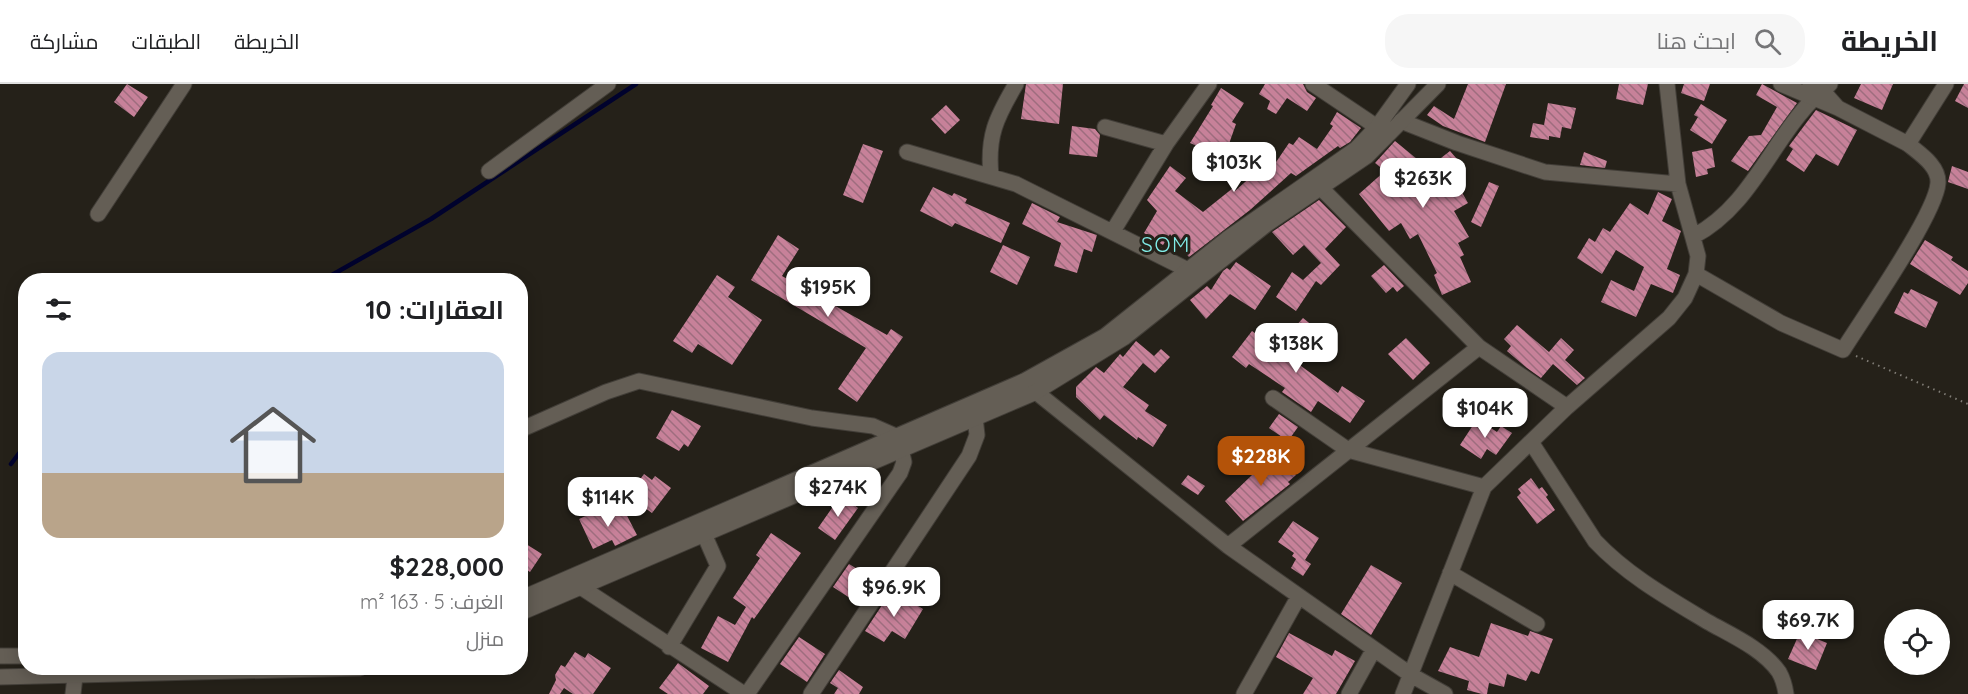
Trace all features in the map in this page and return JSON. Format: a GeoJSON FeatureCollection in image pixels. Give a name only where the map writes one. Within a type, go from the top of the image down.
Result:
{"type":"FeatureCollection","features":[{"type":"Feature","properties":{"kind":"street"},"geometry":{"type":"LineString","coordinates":[[98,214],[184,84]]}},
{"type":"Feature","properties":{"kind":"street"},"geometry":{"type":"LineString","coordinates":[[489,171],[609,84]]}},
{"type":"Feature","properties":{"kind":"street"},"geometry":{"type":"LineString","coordinates":[[992,176],[989,150],[992,131],[1016,84]]}},
{"type":"Feature","properties":{"kind":"street"},"geometry":{"type":"LineString","coordinates":[[1113,231],[1166,144],[1209,84]]}},
{"type":"Feature","properties":{"kind":"street"},"geometry":{"type":"LineString","coordinates":[[1313,84],[1377,128]]}},
{"type":"Feature","properties":{"kind":"street"},"geometry":{"type":"LineString","coordinates":[[528,609],[704,534],[900,443],[1024,381],[1105,336],[1274,204],[1356,149],[1377,128],[1408,84]]}},
{"type":"Feature","properties":{"kind":"street"},"geometry":{"type":"LineString","coordinates":[[528,595],[714,513],[1034,393],[1125,337],[1267,224],[1367,156],[1438,84]]}},
{"type":"Feature","properties":{"kind":"street"},"geometry":{"type":"LineString","coordinates":[[1403,694],[1484,488],[1567,407],[1669,318],[1686,298],[1696,274],[1698,256],[1678,184],[1667,84]]}},
{"type":"Feature","properties":{"kind":"street"},"geometry":{"type":"LineString","coordinates":[[1696,274],[1781,323],[1843,350],[1912,238],[1935,194],[1938,182],[1936,172],[1908,144],[1838,108],[1819,89],[1781,84]]}},
{"type":"Feature","properties":{"kind":"street"},"geometry":{"type":"LineString","coordinates":[[1908,144],[1946,84]]}},
{"type":"Feature","properties":{"kind":"street"},"geometry":{"type":"LineString","coordinates":[[1694,236],[1711,227],[1737,201],[1819,89]]}},
{"type":"Feature","properties":{"kind":"street"},"geometry":{"type":"LineString","coordinates":[[1401,121],[1545,172],[1678,184]]}},
{"type":"Feature","properties":{"kind":"street"},"geometry":{"type":"LineString","coordinates":[[1105,128],[1166,144]]}},
{"type":"Feature","properties":{"kind":"street"},"geometry":{"type":"LineString","coordinates":[[907,152],[1016,184],[1188,270]]}},
{"type":"Feature","properties":{"kind":"street"},"geometry":{"type":"LineString","coordinates":[[1320,187],[1479,346],[1567,407]]}},
{"type":"Feature","properties":{"kind":"street"},"geometry":{"type":"LineString","coordinates":[[1228,546],[1479,346]]}},
{"type":"Feature","properties":{"kind":"street"},"geometry":{"type":"LineString","coordinates":[[528,426],[616,387],[639,381],[812,418],[873,426],[900,443],[904,462],[900,473],[746,694],[669,647],[579,586]]}},
{"type":"Feature","properties":{"kind":"street"},"geometry":{"type":"LineString","coordinates":[[1024,381],[1034,393],[1228,546],[1411,675],[1444,694]]}},
{"type":"Feature","properties":{"kind":"street"},"geometry":{"type":"LineString","coordinates":[[1273,399],[1348,450],[1484,488]]}},
{"type":"Feature","properties":{"kind":"street"},"geometry":{"type":"LineString","coordinates":[[810,694],[969,456],[977,435],[975,417]]}},
{"type":"Feature","properties":{"kind":"street"},"geometry":{"type":"LineString","coordinates":[[1531,442],[1595,541],[1606,552],[1635,576],[1748,645],[1780,673],[1786,694]]}},
{"type":"Feature","properties":{"kind":"street"},"geometry":{"type":"LineString","coordinates":[[669,647],[718,566],[704,534]]}},
{"type":"Feature","properties":{"kind":"street"},"geometry":{"type":"LineString","coordinates":[[1449,573],[1537,624]]}},
{"type":"Feature","properties":{"kind":"street"},"geometry":{"type":"LineString","coordinates":[[1244,694],[1299,596]]}},
{"type":"Feature","properties":{"kind":"street"},"geometry":{"type":"LineString","coordinates":[[1348,694],[1374,649]]}},
{"type":"Feature","properties":{"kind":"street"},"geometry":{"type":"LineString","coordinates":[[0,656],[18,656]]}},
{"type":"Feature","properties":{"kind":"street"},"geometry":{"type":"LineString","coordinates":[[0,677],[30,675]]}},
{"type":"Feature","properties":{"kind":"street"},"geometry":{"type":"LineString","coordinates":[[74,694],[76,675]]}},
{"type":"Feature","properties":{"kind":"path"},"geometry":{"type":"LineString","coordinates":[[1843,350],[1968,405]]}},
{"type":"Feature","properties":{"kind":"building"},"geometry":{"type":"Polygon","coordinates":[[[127,84],[148,97],[134,117],[114,102],[127,84]]]}},
{"type":"Feature","properties":{"kind":"building"},"geometry":{"type":"Polygon","coordinates":[[[1026,84],[1063,84],[1059,124],[1021,119],[1026,84]]]}},
{"type":"Feature","properties":{"kind":"building"},"geometry":{"type":"Polygon","coordinates":[[[1265,84],[1303,84],[1307,92],[1316,98],[1307,111],[1287,98],[1276,114],[1267,109],[1270,101],[1259,94],[1265,84]]]}},
{"type":"Feature","properties":{"kind":"building"},"geometry":{"type":"Polygon","coordinates":[[[1468,84],[1506,84],[1485,142],[1443,126],[1427,115],[1434,106],[1454,119],[1468,84]]]}},
{"type":"Feature","properties":{"kind":"building"},"geometry":{"type":"Polygon","coordinates":[[[1619,84],[1648,84],[1643,105],[1616,99],[1619,84]]]}},
{"type":"Feature","properties":{"kind":"building"},"geometry":{"type":"Polygon","coordinates":[[[1684,84],[1710,84],[1704,101],[1681,93],[1684,84]]]}},
{"type":"Feature","properties":{"kind":"building"},"geometry":{"type":"Polygon","coordinates":[[[1762,84],[1797,103],[1748,171],[1731,161],[1749,136],[1761,135],[1777,107],[1756,95],[1762,84]]]}},
{"type":"Feature","properties":{"kind":"building"},"geometry":{"type":"Polygon","coordinates":[[[1861,84],[1893,84],[1882,110],[1854,98],[1861,84]]]}},
{"type":"Feature","properties":{"kind":"building"},"geometry":{"type":"Polygon","coordinates":[[[1964,84],[1968,84],[1968,108],[1955,101],[1964,84]]]}},
{"type":"Feature","properties":{"kind":"building"},"geometry":{"type":"Polygon","coordinates":[[[1221,88],[1244,103],[1232,122],[1236,124],[1224,158],[1208,151],[1202,159],[1192,153],[1197,146],[1190,143],[1213,106],[1211,105],[1221,88]]]}},
{"type":"Feature","properties":{"kind":"building"},"geometry":{"type":"Polygon","coordinates":[[[1548,103],[1576,108],[1571,129],[1562,127],[1560,138],[1549,136],[1549,140],[1530,137],[1533,123],[1544,125],[1548,103]]]}},
{"type":"Feature","properties":{"kind":"building"},"geometry":{"type":"Polygon","coordinates":[[[1701,104],[1727,120],[1712,144],[1690,130],[1698,117],[1694,115],[1701,104]]]}},
{"type":"Feature","properties":{"kind":"building"},"geometry":{"type":"Polygon","coordinates":[[[946,105],[960,120],[945,134],[931,119],[946,105]]]}},
{"type":"Feature","properties":{"kind":"building"},"geometry":{"type":"Polygon","coordinates":[[[1816,110],[1857,130],[1838,166],[1816,154],[1804,172],[1786,160],[1793,149],[1789,146],[1816,110]]]}},
{"type":"Feature","properties":{"kind":"building"},"geometry":{"type":"Polygon","coordinates":[[[1337,112],[1361,128],[1350,142],[1340,148],[1338,146],[1296,176],[1291,173],[1250,210],[1189,257],[1170,234],[1163,245],[1144,233],[1157,211],[1147,200],[1170,166],[1186,178],[1175,191],[1203,212],[1233,188],[1235,191],[1264,165],[1270,171],[1289,143],[1293,145],[1299,137],[1317,149],[1333,126],[1330,124],[1337,112]]]}},
{"type":"Feature","properties":{"kind":"building"},"geometry":{"type":"Polygon","coordinates":[[[1072,126],[1095,129],[1100,135],[1097,157],[1069,154],[1072,126]]]}},
{"type":"Feature","properties":{"kind":"building"},"geometry":{"type":"Polygon","coordinates":[[[1395,141],[1428,168],[1450,151],[1463,166],[1452,175],[1468,203],[1454,211],[1469,237],[1458,243],[1464,255],[1460,257],[1471,282],[1442,295],[1434,275],[1437,273],[1418,234],[1410,239],[1401,223],[1389,231],[1359,194],[1385,171],[1375,163],[1395,141]]]}},
{"type":"Feature","properties":{"kind":"building"},"geometry":{"type":"Polygon","coordinates":[[[863,144],[883,151],[863,203],[843,195],[863,144]]]}},
{"type":"Feature","properties":{"kind":"building"},"geometry":{"type":"Polygon","coordinates":[[[1712,148],[1715,167],[1707,169],[1708,174],[1696,177],[1692,152],[1712,148]]]}},
{"type":"Feature","properties":{"kind":"building"},"geometry":{"type":"Polygon","coordinates":[[[1584,152],[1607,161],[1605,168],[1580,165],[1584,152]]]}},
{"type":"Feature","properties":{"kind":"building"},"geometry":{"type":"Polygon","coordinates":[[[1952,166],[1968,172],[1968,189],[1948,182],[1952,166]]]}},
{"type":"Feature","properties":{"kind":"building"},"geometry":{"type":"Polygon","coordinates":[[[1489,182],[1499,186],[1481,227],[1471,222],[1489,182]]]}},
{"type":"Feature","properties":{"kind":"building"},"geometry":{"type":"Polygon","coordinates":[[[933,187],[952,196],[954,193],[967,199],[965,203],[1010,223],[1001,243],[955,223],[952,227],[920,211],[933,187]]]}},
{"type":"Feature","properties":{"kind":"building"},"geometry":{"type":"Polygon","coordinates":[[[1658,192],[1672,199],[1662,221],[1681,231],[1667,269],[1680,275],[1673,293],[1651,284],[1636,317],[1601,302],[1611,280],[1634,291],[1644,267],[1616,250],[1602,274],[1577,258],[1589,238],[1595,242],[1603,228],[1610,232],[1630,203],[1648,215],[1658,192]]]}},
{"type":"Feature","properties":{"kind":"building"},"geometry":{"type":"Polygon","coordinates":[[[1319,200],[1346,227],[1325,249],[1340,265],[1321,285],[1316,281],[1296,311],[1276,297],[1292,272],[1303,280],[1321,263],[1304,245],[1293,255],[1272,232],[1319,200]]]}},
{"type":"Feature","properties":{"kind":"building"},"geometry":{"type":"Polygon","coordinates":[[[1032,203],[1060,217],[1057,222],[1097,235],[1092,252],[1084,249],[1077,273],[1054,266],[1061,243],[1022,224],[1032,203]]]}},
{"type":"Feature","properties":{"kind":"building"},"geometry":{"type":"Polygon","coordinates":[[[778,235],[799,249],[782,276],[887,335],[891,329],[903,337],[857,402],[838,389],[866,348],[751,280],[778,235]]]}},
{"type":"Feature","properties":{"kind":"building"},"geometry":{"type":"Polygon","coordinates":[[[1925,240],[1953,257],[1951,260],[1968,271],[1968,283],[1960,295],[1910,264],[1925,240]]]}},
{"type":"Feature","properties":{"kind":"building"},"geometry":{"type":"Polygon","coordinates":[[[1003,245],[1030,257],[1017,285],[990,272],[1003,245]]]}},
{"type":"Feature","properties":{"kind":"building"},"geometry":{"type":"Polygon","coordinates":[[[1236,262],[1271,286],[1255,310],[1230,294],[1206,319],[1190,300],[1207,286],[1211,290],[1223,271],[1227,268],[1230,270],[1236,262]]]}},
{"type":"Feature","properties":{"kind":"building"},"geometry":{"type":"Polygon","coordinates":[[[1384,265],[1404,286],[1397,292],[1393,287],[1386,293],[1371,276],[1384,265]]]}},
{"type":"Feature","properties":{"kind":"building"},"geometry":{"type":"Polygon","coordinates":[[[717,275],[735,287],[728,297],[762,320],[732,365],[698,344],[692,353],[673,341],[717,275]]]}},
{"type":"Feature","properties":{"kind":"building"},"geometry":{"type":"Polygon","coordinates":[[[1911,289],[1938,302],[1926,328],[1894,313],[1904,292],[1908,294],[1911,289]]]}},
{"type":"Feature","properties":{"kind":"building"},"geometry":{"type":"Polygon","coordinates":[[[1303,318],[1313,326],[1286,355],[1338,393],[1342,386],[1365,401],[1350,423],[1318,401],[1311,412],[1282,392],[1285,388],[1249,364],[1246,368],[1232,357],[1252,331],[1276,348],[1303,318]]]}},
{"type":"Feature","properties":{"kind":"building"},"geometry":{"type":"Polygon","coordinates":[[[1517,325],[1549,352],[1561,338],[1574,350],[1565,360],[1585,378],[1577,385],[1553,364],[1541,378],[1527,368],[1507,351],[1511,346],[1504,339],[1517,325]]]}},
{"type":"Feature","properties":{"kind":"building"},"geometry":{"type":"Polygon","coordinates":[[[1406,338],[1430,363],[1413,380],[1388,354],[1406,338]]]}},
{"type":"Feature","properties":{"kind":"building"},"geometry":{"type":"Polygon","coordinates":[[[1136,341],[1154,356],[1161,349],[1170,357],[1155,373],[1143,363],[1123,387],[1149,405],[1145,411],[1167,425],[1153,447],[1138,437],[1137,440],[1104,415],[1100,420],[1076,397],[1076,387],[1096,367],[1104,373],[1120,354],[1123,357],[1136,341]]]}},
{"type":"Feature","properties":{"kind":"building"},"geometry":{"type":"Polygon","coordinates":[[[672,410],[701,426],[688,447],[684,444],[679,451],[656,438],[672,410]]]}},
{"type":"Feature","properties":{"kind":"building"},"geometry":{"type":"Polygon","coordinates":[[[1279,414],[1298,427],[1288,441],[1269,428],[1279,414]]]}},
{"type":"Feature","properties":{"kind":"building"},"geometry":{"type":"Polygon","coordinates":[[[1477,419],[1497,432],[1501,426],[1512,433],[1496,455],[1487,449],[1481,459],[1460,445],[1477,419]]]}},
{"type":"Feature","properties":{"kind":"building"},"geometry":{"type":"Polygon","coordinates":[[[1276,452],[1296,475],[1288,482],[1290,484],[1243,521],[1225,501],[1276,452]]]}},
{"type":"Feature","properties":{"kind":"building"},"geometry":{"type":"Polygon","coordinates":[[[644,474],[652,480],[655,476],[671,488],[652,513],[628,496],[644,474]]]}},
{"type":"Feature","properties":{"kind":"building"},"geometry":{"type":"Polygon","coordinates":[[[1188,475],[1205,486],[1198,495],[1181,484],[1188,475]]]}},
{"type":"Feature","properties":{"kind":"building"},"geometry":{"type":"Polygon","coordinates":[[[1531,478],[1539,489],[1542,487],[1548,495],[1546,497],[1555,510],[1537,524],[1517,497],[1521,493],[1518,489],[1531,478]]]}},
{"type":"Feature","properties":{"kind":"building"},"geometry":{"type":"Polygon","coordinates":[[[841,495],[858,508],[835,540],[818,528],[841,495]]]}},
{"type":"Feature","properties":{"kind":"building"},"geometry":{"type":"Polygon","coordinates":[[[623,508],[637,535],[615,546],[612,540],[593,549],[579,519],[599,510],[603,518],[623,508]]]}},
{"type":"Feature","properties":{"kind":"building"},"geometry":{"type":"Polygon","coordinates":[[[1293,521],[1319,538],[1305,560],[1311,564],[1303,576],[1291,568],[1296,559],[1292,556],[1294,553],[1278,542],[1293,521]]]}},
{"type":"Feature","properties":{"kind":"building"},"geometry":{"type":"Polygon","coordinates":[[[771,533],[801,553],[754,619],[752,617],[728,662],[701,648],[718,616],[735,625],[746,607],[733,598],[760,558],[756,555],[771,533]]]}},
{"type":"Feature","properties":{"kind":"building"},"geometry":{"type":"Polygon","coordinates":[[[528,545],[542,554],[530,572],[528,571],[528,545]]]}},
{"type":"Feature","properties":{"kind":"building"},"geometry":{"type":"Polygon","coordinates":[[[849,564],[875,580],[859,604],[833,587],[849,564]]]}},
{"type":"Feature","properties":{"kind":"building"},"geometry":{"type":"Polygon","coordinates":[[[1371,565],[1402,583],[1371,635],[1341,614],[1371,565]]]}},
{"type":"Feature","properties":{"kind":"building"},"geometry":{"type":"Polygon","coordinates":[[[892,590],[923,609],[905,639],[892,631],[884,642],[865,631],[892,590]]]}},
{"type":"Feature","properties":{"kind":"building"},"geometry":{"type":"Polygon","coordinates":[[[1491,623],[1528,636],[1530,631],[1553,639],[1539,674],[1531,671],[1526,681],[1507,674],[1504,687],[1489,683],[1487,694],[1482,694],[1467,690],[1469,681],[1438,671],[1450,647],[1479,657],[1491,623]]]}},
{"type":"Feature","properties":{"kind":"building"},"geometry":{"type":"Polygon","coordinates":[[[1800,632],[1827,643],[1816,670],[1788,659],[1800,632]]]}},
{"type":"Feature","properties":{"kind":"building"},"geometry":{"type":"Polygon","coordinates":[[[1289,633],[1332,656],[1335,650],[1355,661],[1336,694],[1303,694],[1313,678],[1276,657],[1289,633]]]}},
{"type":"Feature","properties":{"kind":"building"},"geometry":{"type":"Polygon","coordinates":[[[799,637],[825,654],[807,682],[780,664],[799,637]]]}},
{"type":"Feature","properties":{"kind":"building"},"geometry":{"type":"Polygon","coordinates":[[[575,652],[585,658],[588,653],[611,668],[593,694],[573,694],[564,688],[560,694],[549,694],[561,665],[565,667],[575,652]]]}},
{"type":"Feature","properties":{"kind":"building"},"geometry":{"type":"Polygon","coordinates":[[[678,663],[709,686],[703,694],[668,694],[659,688],[678,663]]]}},
{"type":"Feature","properties":{"kind":"building"},"geometry":{"type":"Polygon","coordinates":[[[839,670],[863,687],[859,694],[834,694],[838,688],[830,683],[839,670]]]}},
{"type":"Feature","properties":{"kind":"waterway"},"geometry":{"type":"LineString","coordinates":[[335,273],[431,219],[636,84]]}},
{"type":"Feature","properties":{"kind":"waterway"},"geometry":{"type":"LineString","coordinates":[[11,464],[18,455]]}},
{"type":"Feature","properties":{"kind":"district","name":"SOM"},"geometry":{"type":"Point","coordinates":[1166,244]}}]}
